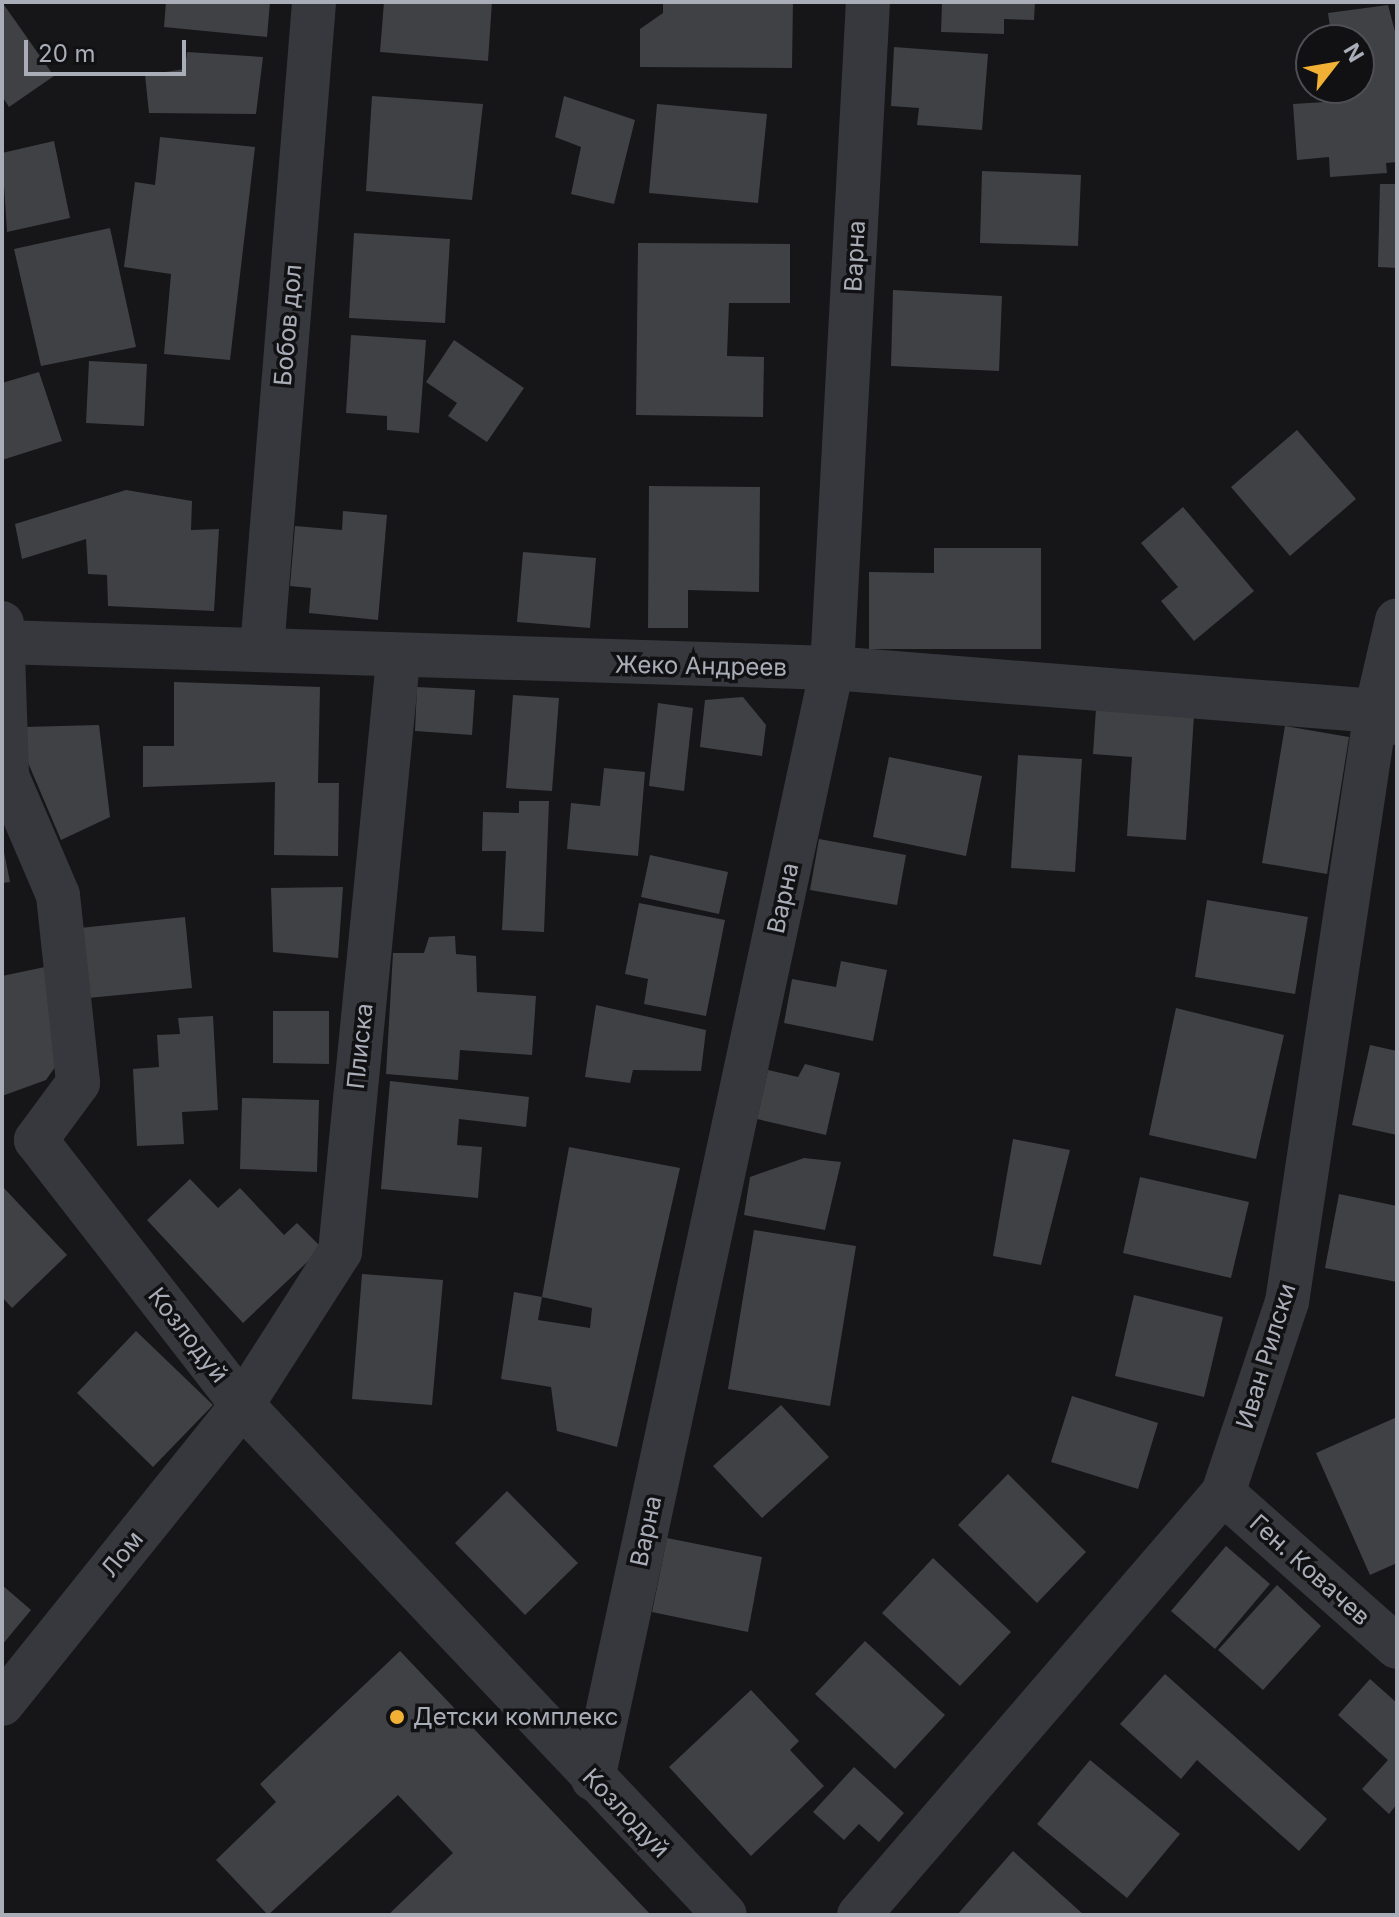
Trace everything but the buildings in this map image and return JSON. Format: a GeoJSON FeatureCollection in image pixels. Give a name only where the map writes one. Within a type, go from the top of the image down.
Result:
{"type":"FeatureCollection","features":[{"type":"Feature","properties":{"kind":"street","name":"Бобов дол"},"geometry":{"type":"LineString","coordinates":[[262,649],[314,2]]}},
{"type":"Feature","properties":{"kind":"street","name":"Варна"},"geometry":{"type":"LineString","coordinates":[[593,1779],[832,668],[868,2]]}},
{"type":"Feature","properties":{"kind":"street","name":"Иван Рилски"},"geometry":{"type":"LineString","coordinates":[[859,1915],[1223,1493],[1287,1302],[1386,717],[1397,620]]}},
{"type":"Feature","properties":{"kind":"street","name":"Жеко Андреев"},"geometry":{"type":"LineString","coordinates":[[3,636],[262,649],[398,660],[832,668],[1386,717]]}},
{"type":"Feature","properties":{"kind":"street","name":"Козлодуй"},"geometry":{"type":"LineString","coordinates":[[3,636],[7,776],[58,895],[78,1083],[19,1146],[242,1405],[725,1915]]}},
{"type":"Feature","properties":{"kind":"street","name":"Плиска"},"geometry":{"type":"LineString","coordinates":[[242,1405],[340,1252],[398,660]]}},
{"type":"Feature","properties":{"kind":"street","name":"Лом"},"geometry":{"type":"LineString","coordinates":[[2,1704],[242,1405]]}},
{"type":"Feature","properties":{"kind":"street","name":"Ген. Ковачев"},"geometry":{"type":"LineString","coordinates":[[1223,1493],[1397,1647]]}},
{"type":"Feature","properties":{"kind":"place","name":"Детски комплекс"},"geometry":{"type":"Point","coordinates":[397,1717]}}]}
